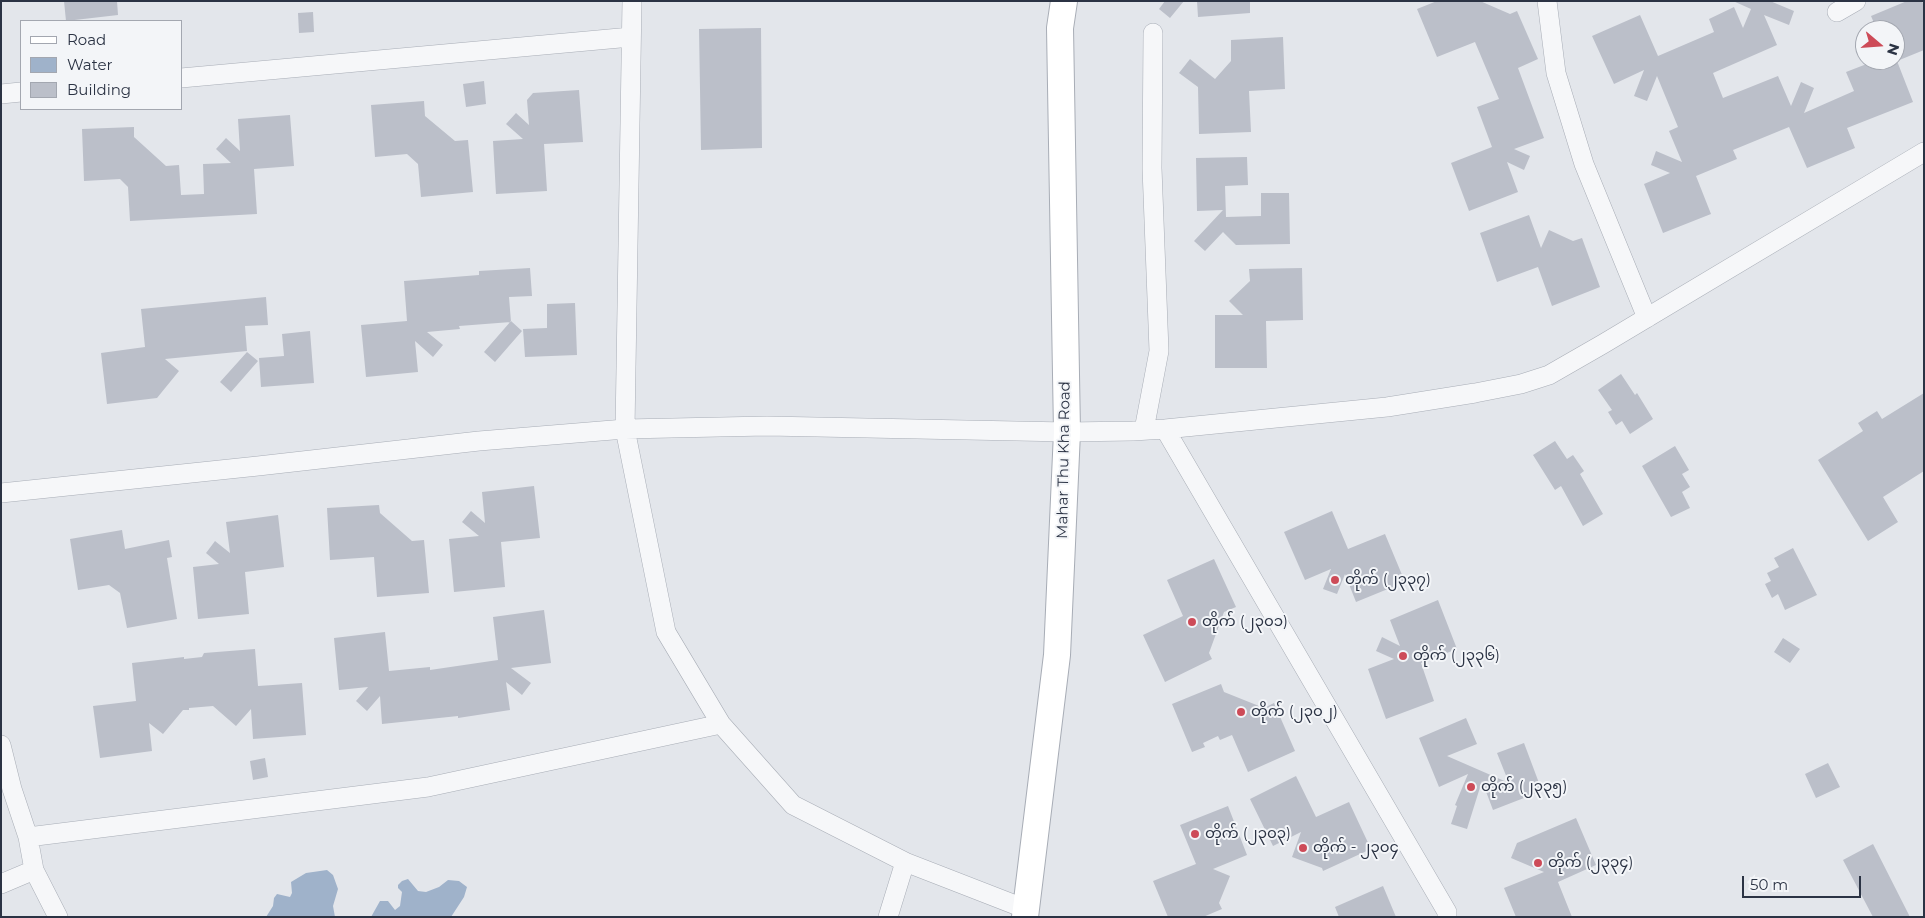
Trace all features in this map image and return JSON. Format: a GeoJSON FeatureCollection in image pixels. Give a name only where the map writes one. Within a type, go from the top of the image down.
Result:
{"type":"FeatureCollection","features":[{"type":"Feature","properties":{"kind":"main road","name":"Mahar Thu Kha Road"},"geometry":{"type":"LineString","coordinates":[[1025,913],[1057,655],[1067,432],[1060,28],[1064,1]]}},
{"type":"Feature","properties":{"kind":"street"},"geometry":{"type":"LineString","coordinates":[[632,1],[625,429],[666,632],[721,724],[793,805],[905,862],[1025,913]]}},
{"type":"Feature","properties":{"kind":"street"},"geometry":{"type":"LineString","coordinates":[[1547,1],[1556,73],[1584,164],[1647,318]]}},
{"type":"Feature","properties":{"kind":"street"},"geometry":{"type":"LineString","coordinates":[[1837,12],[1856,1]]}},
{"type":"Feature","properties":{"kind":"street"},"geometry":{"type":"LineString","coordinates":[[1144,430],[1159,351],[1152,168],[1152,33]]}},
{"type":"Feature","properties":{"kind":"street"},"geometry":{"type":"LineString","coordinates":[[182,78],[631,37]]}},
{"type":"Feature","properties":{"kind":"street"},"geometry":{"type":"LineString","coordinates":[[1,94],[20,92]]}},
{"type":"Feature","properties":{"kind":"street"},"geometry":{"type":"LineString","coordinates":[[1,493],[479,441],[625,429],[767,426],[1067,432],[1144,430],[1387,407],[1475,393],[1520,384],[1549,375],[1924,152]]}},
{"type":"Feature","properties":{"kind":"street"},"geometry":{"type":"LineString","coordinates":[[1165,429],[1447,912],[1447,917]]}},
{"type":"Feature","properties":{"kind":"street"},"geometry":{"type":"LineString","coordinates":[[28,838],[428,787],[721,724]]}},
{"type":"Feature","properties":{"kind":"street"},"geometry":{"type":"LineString","coordinates":[[1,744],[12,789],[28,838],[34,870],[58,917]]}},
{"type":"Feature","properties":{"kind":"street"},"geometry":{"type":"LineString","coordinates":[[888,917],[905,862]]}},
{"type":"Feature","properties":{"kind":"street"},"geometry":{"type":"LineString","coordinates":[[1,884],[34,870]]}},
{"type":"Feature","properties":{"kind":"water"},"geometry":{"type":"Polygon","coordinates":[[[327,870],[333,875],[338,889],[333,906],[335,917],[266,917],[273,906],[274,898],[277,894],[290,897],[292,893],[291,882],[306,873],[327,870]]]}},
{"type":"Feature","properties":{"kind":"water"},"geometry":{"type":"Polygon","coordinates":[[[408,879],[418,891],[426,892],[439,887],[448,880],[459,881],[467,887],[464,897],[451,917],[371,917],[380,901],[388,901],[395,910],[400,906],[402,892],[398,885],[408,879]]]}},
{"type":"Feature","properties":{"kind":"building"},"geometry":{"type":"Polygon","coordinates":[[[64,1],[117,1],[118,15],[66,20],[64,1]]]}},
{"type":"Feature","properties":{"kind":"building"},"geometry":{"type":"Polygon","coordinates":[[[1165,1],[1184,1],[1170,18],[1159,9],[1165,1]]]}},
{"type":"Feature","properties":{"kind":"building"},"geometry":{"type":"Polygon","coordinates":[[[1197,1],[1250,1],[1250,13],[1198,17],[1197,1]]]}},
{"type":"Feature","properties":{"kind":"building"},"geometry":{"type":"Polygon","coordinates":[[[1437,1],[1480,1],[1510,14],[1517,11],[1538,59],[1518,68],[1544,138],[1514,149],[1530,156],[1524,170],[1507,162],[1518,192],[1469,211],[1451,163],[1492,147],[1477,107],[1499,99],[1475,42],[1437,57],[1417,9],[1437,1]]]}},
{"type":"Feature","properties":{"kind":"building"},"geometry":{"type":"Polygon","coordinates":[[[1733,1],[1770,1],[1794,11],[1789,25],[1764,15],[1777,45],[1713,73],[1723,98],[1778,76],[1791,106],[1801,82],[1814,88],[1804,113],[1854,91],[1846,72],[1855,69],[1901,70],[1913,102],[1847,128],[1855,148],[1807,168],[1789,127],[1733,150],[1737,159],[1696,176],[1711,214],[1663,233],[1644,184],[1670,173],[1651,165],[1656,151],[1682,162],[1669,131],[1678,127],[1657,76],[1647,101],[1634,96],[1644,70],[1614,84],[1592,36],[1640,15],[1658,56],[1714,32],[1709,19],[1734,7],[1743,28],[1751,9],[1733,1]]]}},
{"type":"Feature","properties":{"kind":"building"},"geometry":{"type":"Polygon","coordinates":[[[1907,1],[1922,1],[1924,6],[1924,50],[1905,58],[1905,20],[1873,20],[1871,16],[1907,1]]]}},
{"type":"Feature","properties":{"kind":"building"},"geometry":{"type":"Polygon","coordinates":[[[313,12],[314,32],[299,33],[298,13],[313,12]]]}},
{"type":"Feature","properties":{"kind":"building"},"geometry":{"type":"Polygon","coordinates":[[[761,28],[762,148],[701,150],[699,29],[761,28]]]}},
{"type":"Feature","properties":{"kind":"building"},"geometry":{"type":"Polygon","coordinates":[[[1283,37],[1285,89],[1249,91],[1251,132],[1199,134],[1198,87],[1179,73],[1190,59],[1215,79],[1231,61],[1231,40],[1283,37]]]}},
{"type":"Feature","properties":{"kind":"building"},"geometry":{"type":"Polygon","coordinates":[[[484,81],[486,104],[466,107],[463,84],[484,81]]]}},
{"type":"Feature","properties":{"kind":"building"},"geometry":{"type":"Polygon","coordinates":[[[579,90],[583,142],[544,144],[547,191],[496,194],[493,141],[523,139],[506,124],[516,113],[529,125],[527,100],[533,93],[579,90]]]}},
{"type":"Feature","properties":{"kind":"building"},"geometry":{"type":"Polygon","coordinates":[[[424,101],[425,116],[455,141],[468,140],[473,192],[421,197],[418,164],[407,154],[375,157],[371,105],[424,101]]]}},
{"type":"Feature","properties":{"kind":"building"},"geometry":{"type":"Polygon","coordinates":[[[290,115],[294,166],[254,169],[257,214],[130,221],[128,187],[120,179],[84,181],[82,129],[134,127],[134,137],[166,166],[179,165],[181,195],[204,194],[203,164],[231,163],[216,149],[226,138],[240,151],[238,119],[290,115]]]}},
{"type":"Feature","properties":{"kind":"building"},"geometry":{"type":"Polygon","coordinates":[[[1247,157],[1248,185],[1225,186],[1226,217],[1261,216],[1261,193],[1289,193],[1290,244],[1236,245],[1223,232],[1205,251],[1194,241],[1223,210],[1197,211],[1196,158],[1247,157]]]}},
{"type":"Feature","properties":{"kind":"building"},"geometry":{"type":"Polygon","coordinates":[[[1529,215],[1541,248],[1549,230],[1573,241],[1582,238],[1600,287],[1552,306],[1538,267],[1497,282],[1480,233],[1529,215]]]}},
{"type":"Feature","properties":{"kind":"building"},"geometry":{"type":"Polygon","coordinates":[[[530,268],[532,296],[509,297],[511,322],[459,326],[460,329],[427,332],[443,345],[433,357],[415,341],[418,372],[366,377],[361,325],[407,321],[404,281],[479,275],[479,271],[530,268]]]}},
{"type":"Feature","properties":{"kind":"building"},"geometry":{"type":"Polygon","coordinates":[[[1302,268],[1303,320],[1266,321],[1267,368],[1215,368],[1215,315],[1243,315],[1229,301],[1250,281],[1249,269],[1302,268]]]}},
{"type":"Feature","properties":{"kind":"building"},"geometry":{"type":"Polygon","coordinates":[[[266,297],[268,325],[245,326],[247,351],[165,359],[179,371],[157,398],[107,404],[101,353],[145,347],[141,309],[266,297]]]}},
{"type":"Feature","properties":{"kind":"building"},"geometry":{"type":"Polygon","coordinates":[[[575,303],[577,355],[525,357],[523,329],[547,328],[547,304],[575,303]]]}},
{"type":"Feature","properties":{"kind":"building"},"geometry":{"type":"Polygon","coordinates":[[[511,321],[522,331],[495,362],[484,352],[511,321]]]}},
{"type":"Feature","properties":{"kind":"building"},"geometry":{"type":"Polygon","coordinates":[[[310,331],[314,383],[261,387],[259,358],[284,356],[282,334],[310,331]]]}},
{"type":"Feature","properties":{"kind":"building"},"geometry":{"type":"Polygon","coordinates":[[[247,352],[258,361],[231,392],[220,382],[247,352]]]}},
{"type":"Feature","properties":{"kind":"building"},"geometry":{"type":"Polygon","coordinates":[[[1621,374],[1635,395],[1637,393],[1653,419],[1630,434],[1622,421],[1616,425],[1608,412],[1612,410],[1598,390],[1621,374]]]}},
{"type":"Feature","properties":{"kind":"building"},"geometry":{"type":"Polygon","coordinates":[[[1924,393],[1924,471],[1883,497],[1898,522],[1868,541],[1818,460],[1863,431],[1858,423],[1877,411],[1882,419],[1924,393]]]}},
{"type":"Feature","properties":{"kind":"building"},"geometry":{"type":"Polygon","coordinates":[[[1555,441],[1567,459],[1573,455],[1584,471],[1580,474],[1603,514],[1583,526],[1561,486],[1555,490],[1533,455],[1555,441]]]}},
{"type":"Feature","properties":{"kind":"building"},"geometry":{"type":"Polygon","coordinates":[[[1675,446],[1689,470],[1682,474],[1690,487],[1682,492],[1690,508],[1671,517],[1642,466],[1675,446]]]}},
{"type":"Feature","properties":{"kind":"building"},"geometry":{"type":"Polygon","coordinates":[[[534,486],[540,538],[501,542],[505,587],[454,592],[449,539],[479,536],[462,522],[471,511],[485,523],[482,492],[534,486]]]}},
{"type":"Feature","properties":{"kind":"building"},"geometry":{"type":"Polygon","coordinates":[[[379,505],[380,513],[412,541],[424,540],[429,593],[377,597],[374,557],[330,560],[327,508],[379,505]]]}},
{"type":"Feature","properties":{"kind":"building"},"geometry":{"type":"Polygon","coordinates":[[[1332,511],[1348,549],[1385,534],[1405,582],[1356,602],[1345,574],[1337,594],[1323,589],[1331,569],[1305,580],[1284,532],[1332,511]]]}},
{"type":"Feature","properties":{"kind":"building"},"geometry":{"type":"Polygon","coordinates":[[[278,515],[284,567],[245,572],[249,614],[198,619],[193,567],[219,564],[206,553],[215,541],[230,553],[226,522],[278,515]]]}},
{"type":"Feature","properties":{"kind":"building"},"geometry":{"type":"Polygon","coordinates":[[[122,530],[125,549],[169,540],[172,557],[167,558],[177,619],[127,628],[120,593],[109,585],[78,590],[70,539],[122,530]]]}},
{"type":"Feature","properties":{"kind":"building"},"geometry":{"type":"Polygon","coordinates":[[[1793,548],[1817,595],[1785,610],[1778,594],[1772,598],[1765,584],[1771,581],[1767,573],[1779,567],[1774,558],[1793,548]]]}},
{"type":"Feature","properties":{"kind":"building"},"geometry":{"type":"Polygon","coordinates":[[[1214,559],[1236,607],[1224,612],[1209,653],[1212,659],[1165,682],[1143,635],[1183,616],[1167,580],[1214,559]]]}},
{"type":"Feature","properties":{"kind":"building"},"geometry":{"type":"Polygon","coordinates":[[[1438,600],[1457,649],[1421,663],[1434,701],[1386,719],[1368,669],[1394,659],[1376,651],[1382,637],[1400,646],[1390,620],[1438,600]]]}},
{"type":"Feature","properties":{"kind":"building"},"geometry":{"type":"Polygon","coordinates":[[[544,610],[551,663],[511,668],[531,683],[522,695],[506,682],[510,710],[458,718],[458,716],[382,724],[380,696],[367,711],[356,701],[368,687],[339,690],[334,638],[385,632],[389,671],[430,667],[430,670],[498,660],[493,617],[544,610]]]}},
{"type":"Feature","properties":{"kind":"building"},"geometry":{"type":"Polygon","coordinates":[[[1783,638],[1800,649],[1790,663],[1774,652],[1783,638]]]}},
{"type":"Feature","properties":{"kind":"building"},"geometry":{"type":"Polygon","coordinates":[[[255,649],[258,686],[302,683],[306,735],[253,739],[251,709],[236,726],[213,706],[189,708],[189,710],[183,710],[163,734],[149,723],[152,751],[100,758],[93,706],[136,701],[132,663],[184,657],[184,659],[202,657],[204,653],[255,649]]]}},
{"type":"Feature","properties":{"kind":"building"},"geometry":{"type":"Polygon","coordinates":[[[1221,684],[1224,692],[1264,708],[1274,703],[1295,751],[1248,772],[1232,735],[1220,740],[1218,736],[1203,743],[1205,747],[1192,752],[1172,704],[1221,684]]]}},
{"type":"Feature","properties":{"kind":"building"},"geometry":{"type":"Polygon","coordinates":[[[1466,718],[1477,744],[1447,756],[1509,783],[1497,753],[1524,743],[1542,791],[1493,810],[1482,781],[1467,829],[1451,824],[1457,806],[1455,805],[1468,774],[1439,787],[1419,738],[1466,718]]]}},
{"type":"Feature","properties":{"kind":"building"},"geometry":{"type":"Polygon","coordinates":[[[265,758],[268,777],[253,780],[250,761],[265,758]]]}},
{"type":"Feature","properties":{"kind":"building"},"geometry":{"type":"Polygon","coordinates":[[[1828,763],[1840,787],[1816,798],[1805,774],[1828,763]]]}},
{"type":"Feature","properties":{"kind":"building"},"geometry":{"type":"Polygon","coordinates":[[[1296,776],[1316,817],[1349,802],[1371,849],[1323,871],[1322,868],[1292,857],[1301,832],[1273,846],[1250,799],[1296,776]]]}},
{"type":"Feature","properties":{"kind":"building"},"geometry":{"type":"Polygon","coordinates":[[[1228,806],[1247,855],[1213,869],[1230,876],[1219,903],[1222,909],[1203,917],[1168,917],[1153,881],[1196,864],[1180,825],[1228,806]]]}},
{"type":"Feature","properties":{"kind":"building"},"geometry":{"type":"Polygon","coordinates":[[[1576,818],[1596,865],[1558,882],[1572,917],[1516,917],[1504,888],[1544,872],[1511,858],[1517,843],[1576,818]]]}},
{"type":"Feature","properties":{"kind":"building"},"geometry":{"type":"Polygon","coordinates":[[[1873,844],[1910,917],[1873,917],[1843,860],[1873,844]]]}},
{"type":"Feature","properties":{"kind":"building"},"geometry":{"type":"Polygon","coordinates":[[[1383,886],[1396,917],[1339,917],[1335,907],[1383,886]]]}},
{"type":"Feature","properties":{"kind":"place","name":"တိုက် (၂၃၃၇)"},"geometry":{"type":"Point","coordinates":[1335,580]}},
{"type":"Feature","properties":{"kind":"place","name":"တိုက် (၂၃၀၁)"},"geometry":{"type":"Point","coordinates":[1192,622]}},
{"type":"Feature","properties":{"kind":"place","name":"တိုက် (၂၃၃၆)"},"geometry":{"type":"Point","coordinates":[1403,656]}},
{"type":"Feature","properties":{"kind":"place","name":"တိုက် (၂၃၀၂)"},"geometry":{"type":"Point","coordinates":[1241,712]}},
{"type":"Feature","properties":{"kind":"place","name":"တိုက် (၂၃၃၅)"},"geometry":{"type":"Point","coordinates":[1471,787]}},
{"type":"Feature","properties":{"kind":"place","name":"တိုက် (၂၃၀၃)"},"geometry":{"type":"Point","coordinates":[1195,834]}},
{"type":"Feature","properties":{"kind":"place","name":"တိုက် - ၂၃၀၄"},"geometry":{"type":"Point","coordinates":[1303,848]}},
{"type":"Feature","properties":{"kind":"place","name":"တိုက် (၂၃၃၄)"},"geometry":{"type":"Point","coordinates":[1538,863]}}]}
